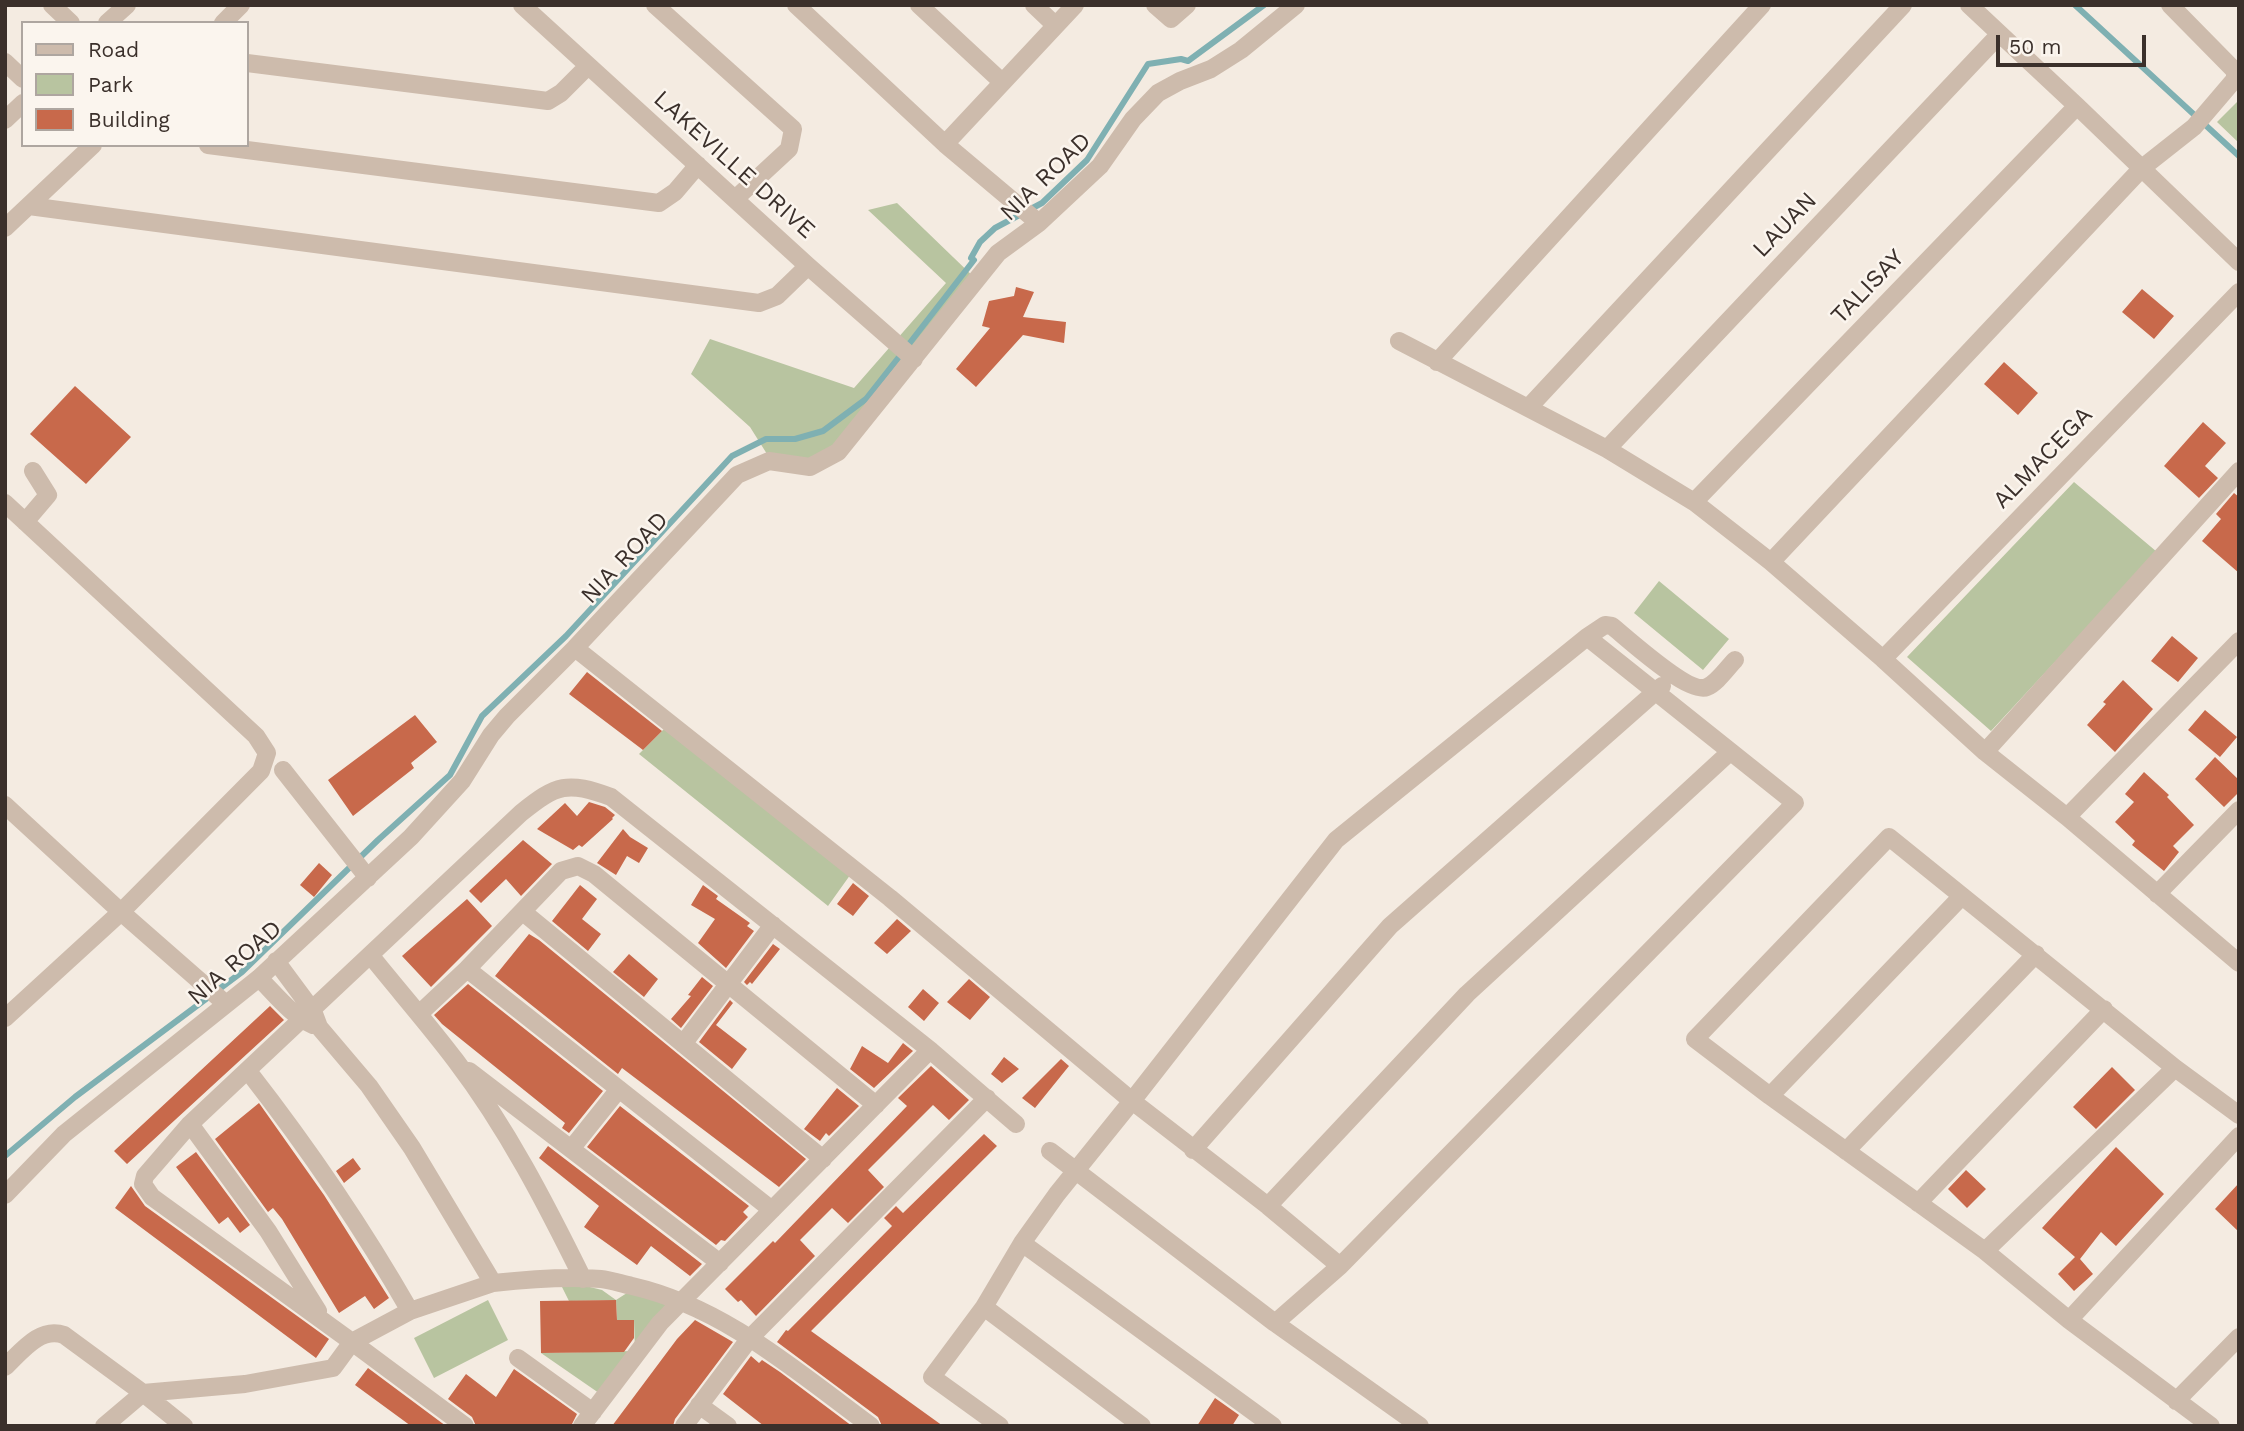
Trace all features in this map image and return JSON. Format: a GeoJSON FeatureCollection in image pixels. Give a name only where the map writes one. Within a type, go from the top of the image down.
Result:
{"type":"FeatureCollection","features":[{"type":"Feature","properties":{"kind":"street"},"geometry":{"type":"LineString","coordinates":[[52,5],[69,21]]}},
{"type":"Feature","properties":{"kind":"street"},"geometry":{"type":"LineString","coordinates":[[109,21],[127,5]]}},
{"type":"Feature","properties":{"kind":"street"},"geometry":{"type":"LineString","coordinates":[[225,21],[241,5]]}},
{"type":"Feature","properties":{"kind":"street","name":"LAKEVILLE DRIVE"},"geometry":{"type":"LineString","coordinates":[[522,5],[914,359]]}},
{"type":"Feature","properties":{"kind":"street"},"geometry":{"type":"LineString","coordinates":[[655,5],[793,129],[789,149],[735,199]]}},
{"type":"Feature","properties":{"kind":"street"},"geometry":{"type":"LineString","coordinates":[[796,5],[945,144],[1032,216]]}},
{"type":"Feature","properties":{"kind":"street"},"geometry":{"type":"LineString","coordinates":[[919,5],[1002,82]]}},
{"type":"Feature","properties":{"kind":"street"},"geometry":{"type":"LineString","coordinates":[[1034,5],[1055,25]]}},
{"type":"Feature","properties":{"kind":"street"},"geometry":{"type":"LineString","coordinates":[[945,144],[1075,5]]}},
{"type":"Feature","properties":{"kind":"street"},"geometry":{"type":"LineString","coordinates":[[1155,5],[1171,19],[1187,5]]}},
{"type":"Feature","properties":{"kind":"street","name":"NIA ROAD"},"geometry":{"type":"LineString","coordinates":[[5,1195],[64,1133],[259,978],[411,837],[462,781],[491,735],[507,716],[575,648],[737,475],[769,461],[810,467],[838,452],[998,253],[1032,216],[1100,166],[1133,120],[1157,93],[1211,69],[1241,50],[1296,5]]}},
{"type":"Feature","properties":{"kind":"street"},"geometry":{"type":"LineString","coordinates":[[1437,362],[1762,5]]}},
{"type":"Feature","properties":{"kind":"street"},"geometry":{"type":"LineString","coordinates":[[1528,407],[1903,5]]}},
{"type":"Feature","properties":{"kind":"street"},"geometry":{"type":"LineString","coordinates":[[1969,5],[2239,262]]}},
{"type":"Feature","properties":{"kind":"street"},"geometry":{"type":"LineString","coordinates":[[1771,562],[2142,168],[2199,121],[2235,79],[2235,71],[2170,5]]}},
{"type":"Feature","properties":{"kind":"street","name":"LAUAN"},"geometry":{"type":"LineString","coordinates":[[1607,449],[1999,35]]}},
{"type":"Feature","properties":{"kind":"street"},"geometry":{"type":"LineString","coordinates":[[5,62],[21,77]]}},
{"type":"Feature","properties":{"kind":"street"},"geometry":{"type":"LineString","coordinates":[[248,63],[548,101],[561,93],[588,66]]}},
{"type":"Feature","properties":{"kind":"street"},"geometry":{"type":"LineString","coordinates":[[5,120],[21,105]]}},
{"type":"Feature","properties":{"kind":"street","name":"TALISAY"},"geometry":{"type":"LineString","coordinates":[[1695,502],[2077,106]]}},
{"type":"Feature","properties":{"kind":"street"},"geometry":{"type":"LineString","coordinates":[[5,228],[91,147]]}},
{"type":"Feature","properties":{"kind":"street"},"geometry":{"type":"LineString","coordinates":[[224,147],[659,203],[675,192],[698,165]]}},
{"type":"Feature","properties":{"kind":"street"},"geometry":{"type":"LineString","coordinates":[[29,206],[759,303],[777,296],[808,266]]}},
{"type":"Feature","properties":{"kind":"street","name":"ALMACEGA"},"geometry":{"type":"LineString","coordinates":[[1883,659],[2239,292]]}},
{"type":"Feature","properties":{"kind":"street"},"geometry":{"type":"LineString","coordinates":[[1399,341],[1607,449],[1695,502],[1771,562],[1985,752],[2067,817],[2239,963]]}},
{"type":"Feature","properties":{"kind":"street"},"geometry":{"type":"LineString","coordinates":[[25,522],[48,495],[33,471]]}},
{"type":"Feature","properties":{"kind":"street"},"geometry":{"type":"LineString","coordinates":[[1985,752],[2239,471]]}},
{"type":"Feature","properties":{"kind":"street"},"geometry":{"type":"LineString","coordinates":[[5,503],[256,736],[267,753],[261,772],[121,912],[5,1018]]}},
{"type":"Feature","properties":{"kind":"street"},"geometry":{"type":"LineString","coordinates":[[1000,1426],[932,1377],[984,1307],[1022,1243],[1074,1172],[1336,839],[1605,625],[1612,626],[1672,674],[1699,688],[1708,687],[1735,660]]}},
{"type":"Feature","properties":{"kind":"street"},"geometry":{"type":"LineString","coordinates":[[1275,1323],[1340,1266],[1795,803],[1587,637]]}},
{"type":"Feature","properties":{"kind":"street"},"geometry":{"type":"LineString","coordinates":[[2067,817],[2239,641]]}},
{"type":"Feature","properties":{"kind":"street"},"geometry":{"type":"LineString","coordinates":[[575,648],[890,898],[1132,1101],[1268,1206],[1340,1266]]}},
{"type":"Feature","properties":{"kind":"street"},"geometry":{"type":"LineString","coordinates":[[1193,1150],[1390,926],[1656,693],[1672,674]]}},
{"type":"Feature","properties":{"kind":"street"},"geometry":{"type":"LineString","coordinates":[[1268,1206],[1466,994],[1730,752]]}},
{"type":"Feature","properties":{"kind":"street"},"geometry":{"type":"LineString","coordinates":[[283,770],[368,878]]}},
{"type":"Feature","properties":{"kind":"street"},"geometry":{"type":"LineString","coordinates":[[465,1426],[146,1191],[142,1184],[145,1176],[190,1124],[311,1019],[371,956],[546,793],[564,786],[592,790],[611,797],[930,1050],[1016,1124]]}},
{"type":"Feature","properties":{"kind":"street"},"geometry":{"type":"LineString","coordinates":[[5,805],[226,1004]]}},
{"type":"Feature","properties":{"kind":"street"},"geometry":{"type":"LineString","coordinates":[[2157,894],[2239,810]]}},
{"type":"Feature","properties":{"kind":"street"},"geometry":{"type":"LineString","coordinates":[[2211,1426],[2069,1320],[1985,1251],[1695,1039],[1889,837],[2175,1068],[2239,1115]]}},
{"type":"Feature","properties":{"kind":"street"},"geometry":{"type":"LineString","coordinates":[[419,1014],[561,871],[578,866],[594,874],[876,1105]]}},
{"type":"Feature","properties":{"kind":"street"},"geometry":{"type":"LineString","coordinates":[[1770,1096],[1962,896]]}},
{"type":"Feature","properties":{"kind":"street"},"geometry":{"type":"LineString","coordinates":[[523,912],[823,1158]]}},
{"type":"Feature","properties":{"kind":"street"},"geometry":{"type":"LineString","coordinates":[[683,1044],[773,925]]}},
{"type":"Feature","properties":{"kind":"street"},"geometry":{"type":"LineString","coordinates":[[1846,1151],[2036,954]]}},
{"type":"Feature","properties":{"kind":"street"},"geometry":{"type":"LineString","coordinates":[[371,956],[457,1062],[494,1117],[548,1208],[583,1279]]}},
{"type":"Feature","properties":{"kind":"street"},"geometry":{"type":"LineString","coordinates":[[276,961],[311,1019],[369,1086],[412,1148],[494,1283]]}},
{"type":"Feature","properties":{"kind":"street"},"geometry":{"type":"LineString","coordinates":[[467,968],[772,1210]]}},
{"type":"Feature","properties":{"kind":"street"},"geometry":{"type":"LineString","coordinates":[[259,978],[311,1019]]}},
{"type":"Feature","properties":{"kind":"street"},"geometry":{"type":"LineString","coordinates":[[1918,1203],[2104,1009]]}},
{"type":"Feature","properties":{"kind":"street"},"geometry":{"type":"LineString","coordinates":[[518,1358],[587,1419],[660,1323],[930,1050]]}},
{"type":"Feature","properties":{"kind":"street"},"geometry":{"type":"LineString","coordinates":[[457,1062],[720,1262]]}},
{"type":"Feature","properties":{"kind":"street"},"geometry":{"type":"LineString","coordinates":[[1985,1251],[2175,1068]]}},
{"type":"Feature","properties":{"kind":"street"},"geometry":{"type":"LineString","coordinates":[[248,1071],[336,1189],[410,1311]]}},
{"type":"Feature","properties":{"kind":"street"},"geometry":{"type":"LineString","coordinates":[[571,1149],[619,1088]]}},
{"type":"Feature","properties":{"kind":"street"},"geometry":{"type":"LineString","coordinates":[[684,1426],[750,1338],[987,1098]]}},
{"type":"Feature","properties":{"kind":"street"},"geometry":{"type":"LineString","coordinates":[[190,1124],[268,1231],[323,1320]]}},
{"type":"Feature","properties":{"kind":"street"},"geometry":{"type":"LineString","coordinates":[[2069,1320],[2239,1136]]}},
{"type":"Feature","properties":{"kind":"street"},"geometry":{"type":"LineString","coordinates":[[1050,1151],[1074,1172],[1275,1323],[1420,1426]]}},
{"type":"Feature","properties":{"kind":"street"},"geometry":{"type":"LineString","coordinates":[[1022,1243],[1273,1426]]}},
{"type":"Feature","properties":{"kind":"street"},"geometry":{"type":"LineString","coordinates":[[104,1426],[143,1393],[244,1384],[333,1368],[352,1342],[410,1311],[494,1283],[536,1278],[603,1279],[655,1291],[713,1315],[750,1338],[871,1426]]}},
{"type":"Feature","properties":{"kind":"street"},"geometry":{"type":"LineString","coordinates":[[984,1307],[1142,1426]]}},
{"type":"Feature","properties":{"kind":"street"},"geometry":{"type":"LineString","coordinates":[[5,1367],[33,1341],[45,1333],[55,1331],[143,1393],[184,1426]]}},
{"type":"Feature","properties":{"kind":"street"},"geometry":{"type":"LineString","coordinates":[[2176,1401],[2239,1337]]}},
{"type":"Feature","properties":{"kind":"street"},"geometry":{"type":"LineString","coordinates":[[699,1405],[728,1426]]}},
{"type":"Feature","properties":{"kind":"green space"},"geometry":{"type":"Polygon","coordinates":[[[2239,100],[2239,143],[2217,122],[2239,100]]]}},
{"type":"Feature","properties":{"kind":"green space"},"geometry":{"type":"Polygon","coordinates":[[[897,203],[981,284],[829,455],[801,462],[772,462],[750,427],[691,374],[710,339],[854,388],[946,283],[868,210],[897,203]]]}},
{"type":"Feature","properties":{"kind":"green space"},"geometry":{"type":"Polygon","coordinates":[[[2074,482],[2157,552],[1991,731],[1907,657],[2074,482]]]}},
{"type":"Feature","properties":{"kind":"green space"},"geometry":{"type":"Polygon","coordinates":[[[1659,581],[1729,639],[1703,670],[1634,613],[1659,581]]]}},
{"type":"Feature","properties":{"kind":"green space"},"geometry":{"type":"Polygon","coordinates":[[[666,727],[853,871],[828,906],[639,754],[666,727]]]}},
{"type":"Feature","properties":{"kind":"green space"},"geometry":{"type":"Polygon","coordinates":[[[586,1286],[602,1290],[616,1300],[569,1301],[562,1287],[586,1286]]]}},
{"type":"Feature","properties":{"kind":"green space"},"geometry":{"type":"Polygon","coordinates":[[[630,1291],[678,1307],[609,1400],[541,1353],[635,1351],[634,1320],[617,1320],[616,1300],[630,1291]]]}},
{"type":"Feature","properties":{"kind":"green space"},"geometry":{"type":"Polygon","coordinates":[[[488,1300],[508,1340],[434,1378],[414,1338],[488,1300]]]}},
{"type":"Feature","properties":{"kind":"building"},"geometry":{"type":"Polygon","coordinates":[[[1016,287],[1034,292],[1023,317],[1066,322],[1064,343],[1023,335],[976,387],[956,369],[990,328],[982,326],[989,301],[1014,296],[1016,287]]]}},
{"type":"Feature","properties":{"kind":"building"},"geometry":{"type":"Polygon","coordinates":[[[2142,289],[2174,316],[2154,339],[2122,312],[2142,289]]]}},
{"type":"Feature","properties":{"kind":"building"},"geometry":{"type":"Polygon","coordinates":[[[2004,362],[2038,393],[2018,415],[1984,384],[2004,362]]]}},
{"type":"Feature","properties":{"kind":"building"},"geometry":{"type":"Polygon","coordinates":[[[75,386],[131,437],[86,484],[30,434],[75,386]]]}},
{"type":"Feature","properties":{"kind":"building"},"geometry":{"type":"Polygon","coordinates":[[[2203,422],[2226,443],[2205,466],[2218,478],[2199,498],[2164,466],[2203,422]]]}},
{"type":"Feature","properties":{"kind":"building"},"geometry":{"type":"Polygon","coordinates":[[[2234,493],[2239,497],[2239,573],[2202,541],[2221,519],[2216,514],[2234,493]]]}},
{"type":"Feature","properties":{"kind":"building"},"geometry":{"type":"Polygon","coordinates":[[[2172,636],[2198,658],[2178,682],[2151,661],[2172,636]]]}},
{"type":"Feature","properties":{"kind":"building"},"geometry":{"type":"Polygon","coordinates":[[[587,672],[662,731],[643,750],[569,694],[587,672]]]}},
{"type":"Feature","properties":{"kind":"building"},"geometry":{"type":"Polygon","coordinates":[[[2123,680],[2153,709],[2115,752],[2087,725],[2123,680]]]}},
{"type":"Feature","properties":{"kind":"building"},"geometry":{"type":"Polygon","coordinates":[[[2205,710],[2237,737],[2220,757],[2188,730],[2205,710]]]}},
{"type":"Feature","properties":{"kind":"building"},"geometry":{"type":"Polygon","coordinates":[[[415,715],[437,742],[411,763],[414,768],[353,816],[328,780],[415,715]]]}},
{"type":"Feature","properties":{"kind":"building"},"geometry":{"type":"Polygon","coordinates":[[[2215,757],[2239,780],[2239,792],[2224,807],[2195,779],[2215,757]]]}},
{"type":"Feature","properties":{"kind":"building"},"geometry":{"type":"Polygon","coordinates":[[[2144,772],[2169,795],[2167,797],[2194,825],[2173,846],[2179,852],[2164,871],[2132,845],[2135,841],[2115,822],[2134,802],[2125,794],[2144,772]]]}},
{"type":"Feature","properties":{"kind":"building"},"geometry":{"type":"Polygon","coordinates":[[[589,802],[605,807],[615,815],[582,847],[579,845],[573,850],[537,829],[565,803],[577,816],[589,802]]]}},
{"type":"Feature","properties":{"kind":"building"},"geometry":{"type":"Polygon","coordinates":[[[623,829],[630,837],[648,848],[639,863],[627,856],[616,875],[597,863],[623,829]]]}},
{"type":"Feature","properties":{"kind":"building"},"geometry":{"type":"Polygon","coordinates":[[[523,840],[552,864],[521,896],[506,879],[481,903],[469,891],[523,840]]]}},
{"type":"Feature","properties":{"kind":"building"},"geometry":{"type":"Polygon","coordinates":[[[319,863],[332,875],[314,897],[300,885],[319,863]]]}},
{"type":"Feature","properties":{"kind":"building"},"geometry":{"type":"Polygon","coordinates":[[[853,883],[869,896],[853,916],[837,904],[853,883]]]}},
{"type":"Feature","properties":{"kind":"building"},"geometry":{"type":"Polygon","coordinates":[[[580,885],[597,899],[582,919],[601,934],[588,951],[552,921],[580,885]]]}},
{"type":"Feature","properties":{"kind":"building"},"geometry":{"type":"Polygon","coordinates":[[[703,885],[718,896],[716,899],[750,923],[747,926],[754,931],[726,968],[698,943],[715,919],[691,905],[703,885]]]}},
{"type":"Feature","properties":{"kind":"building"},"geometry":{"type":"Polygon","coordinates":[[[467,899],[492,926],[431,987],[402,956],[467,899]]]}},
{"type":"Feature","properties":{"kind":"building"},"geometry":{"type":"Polygon","coordinates":[[[897,919],[911,931],[887,954],[874,943],[897,919]]]}},
{"type":"Feature","properties":{"kind":"building"},"geometry":{"type":"Polygon","coordinates":[[[529,934],[806,1159],[779,1187],[622,1068],[618,1074],[495,976],[529,934]]]}},
{"type":"Feature","properties":{"kind":"building"},"geometry":{"type":"Polygon","coordinates":[[[773,944],[780,949],[752,984],[750,982],[747,985],[744,982],[773,944]]]}},
{"type":"Feature","properties":{"kind":"building"},"geometry":{"type":"Polygon","coordinates":[[[629,954],[658,979],[644,997],[613,972],[629,954]]]}},
{"type":"Feature","properties":{"kind":"building"},"geometry":{"type":"Polygon","coordinates":[[[702,977],[713,986],[681,1028],[671,1019],[691,996],[688,995],[702,977]]]}},
{"type":"Feature","properties":{"kind":"building"},"geometry":{"type":"Polygon","coordinates":[[[969,979],[990,997],[970,1020],[947,1002],[969,979]]]}},
{"type":"Feature","properties":{"kind":"building"},"geometry":{"type":"Polygon","coordinates":[[[468,984],[603,1091],[569,1133],[562,1128],[565,1123],[434,1015],[468,984]]]}},
{"type":"Feature","properties":{"kind":"building"},"geometry":{"type":"Polygon","coordinates":[[[923,989],[939,1003],[924,1021],[908,1007],[923,989]]]}},
{"type":"Feature","properties":{"kind":"building"},"geometry":{"type":"Polygon","coordinates":[[[730,1000],[733,1003],[716,1025],[747,1049],[732,1069],[699,1042],[730,1000]]]}},
{"type":"Feature","properties":{"kind":"building"},"geometry":{"type":"Polygon","coordinates":[[[270,1006],[284,1020],[127,1164],[114,1151],[270,1006]]]}},
{"type":"Feature","properties":{"kind":"building"},"geometry":{"type":"Polygon","coordinates":[[[903,1043],[913,1051],[874,1088],[850,1069],[862,1046],[888,1063],[903,1043]]]}},
{"type":"Feature","properties":{"kind":"building"},"geometry":{"type":"Polygon","coordinates":[[[1004,1057],[1019,1069],[1002,1083],[991,1074],[1004,1057]]]}},
{"type":"Feature","properties":{"kind":"building"},"geometry":{"type":"Polygon","coordinates":[[[1061,1059],[1069,1066],[1035,1108],[1022,1098],[1061,1059]]]}},
{"type":"Feature","properties":{"kind":"building"},"geometry":{"type":"Polygon","coordinates":[[[931,1066],[969,1100],[949,1120],[933,1105],[868,1170],[884,1187],[848,1223],[832,1208],[800,1240],[815,1256],[756,1316],[741,1300],[738,1302],[725,1289],[773,1241],[775,1243],[907,1106],[898,1098],[931,1066]]]}},
{"type":"Feature","properties":{"kind":"building"},"geometry":{"type":"Polygon","coordinates":[[[2112,1067],[2135,1090],[2096,1129],[2073,1107],[2112,1067]]]}},
{"type":"Feature","properties":{"kind":"building"},"geometry":{"type":"Polygon","coordinates":[[[837,1088],[859,1106],[829,1136],[826,1133],[820,1141],[804,1129],[837,1088]]]}},
{"type":"Feature","properties":{"kind":"building"},"geometry":{"type":"Polygon","coordinates":[[[259,1103],[324,1195],[389,1298],[374,1309],[365,1296],[339,1313],[282,1219],[273,1208],[268,1212],[215,1139],[259,1103]]]}},
{"type":"Feature","properties":{"kind":"building"},"geometry":{"type":"Polygon","coordinates":[[[620,1106],[749,1206],[743,1212],[748,1217],[725,1241],[721,1240],[716,1245],[587,1147],[620,1106]]]}},
{"type":"Feature","properties":{"kind":"building"},"geometry":{"type":"Polygon","coordinates":[[[984,1134],[997,1146],[811,1331],[943,1426],[882,1426],[878,1417],[777,1342],[892,1226],[884,1218],[896,1206],[903,1213],[984,1134]]]}},
{"type":"Feature","properties":{"kind":"building"},"geometry":{"type":"Polygon","coordinates":[[[548,1146],[702,1264],[690,1276],[651,1246],[637,1265],[584,1227],[599,1206],[539,1158],[548,1146]]]}},
{"type":"Feature","properties":{"kind":"building"},"geometry":{"type":"Polygon","coordinates":[[[2116,1147],[2164,1194],[2116,1246],[2101,1232],[2080,1259],[2093,1274],[2074,1291],[2058,1274],[2075,1257],[2042,1228],[2116,1147]]]}},
{"type":"Feature","properties":{"kind":"building"},"geometry":{"type":"Polygon","coordinates":[[[196,1152],[250,1225],[240,1233],[228,1217],[219,1224],[176,1167],[196,1152]]]}},
{"type":"Feature","properties":{"kind":"building"},"geometry":{"type":"Polygon","coordinates":[[[353,1158],[361,1169],[344,1183],[336,1171],[353,1158]]]}},
{"type":"Feature","properties":{"kind":"building"},"geometry":{"type":"Polygon","coordinates":[[[1966,1170],[1986,1189],[1967,1208],[1948,1189],[1966,1170]]]}},
{"type":"Feature","properties":{"kind":"building"},"geometry":{"type":"Polygon","coordinates":[[[2239,1183],[2239,1232],[2215,1209],[2239,1183]]]}},
{"type":"Feature","properties":{"kind":"building"},"geometry":{"type":"Polygon","coordinates":[[[131,1186],[145,1206],[329,1339],[316,1358],[115,1208],[131,1186]]]}},
{"type":"Feature","properties":{"kind":"building"},"geometry":{"type":"Polygon","coordinates":[[[616,1300],[617,1320],[634,1320],[634,1338],[624,1352],[541,1353],[540,1301],[616,1300]]]}},
{"type":"Feature","properties":{"kind":"building"},"geometry":{"type":"Polygon","coordinates":[[[695,1320],[733,1342],[675,1419],[673,1426],[612,1426],[677,1339],[695,1320]]]}},
{"type":"Feature","properties":{"kind":"building"},"geometry":{"type":"Polygon","coordinates":[[[751,1356],[759,1363],[762,1360],[780,1372],[852,1426],[764,1426],[723,1394],[751,1356]]]}},
{"type":"Feature","properties":{"kind":"building"},"geometry":{"type":"Polygon","coordinates":[[[368,1368],[446,1426],[411,1426],[355,1385],[368,1368]]]}},
{"type":"Feature","properties":{"kind":"building"},"geometry":{"type":"Polygon","coordinates":[[[514,1369],[577,1414],[571,1426],[476,1426],[472,1417],[448,1399],[466,1374],[496,1397],[514,1369]]]}},
{"type":"Feature","properties":{"kind":"building"},"geometry":{"type":"Polygon","coordinates":[[[1215,1398],[1239,1415],[1232,1426],[1197,1426],[1215,1398]]]}},
{"type":"Feature","properties":{"kind":"waterway"},"geometry":{"type":"LineString","coordinates":[[909,344],[974,260],[971,258],[980,242],[995,228],[1042,203],[1087,160],[1148,64],[1181,59],[1188,61],[1264,5]]}},
{"type":"Feature","properties":{"kind":"waterway"},"geometry":{"type":"LineString","coordinates":[[2075,5],[2239,156]]}},
{"type":"Feature","properties":{"kind":"waterway"},"geometry":{"type":"LineString","coordinates":[[5,1156],[75,1097],[242,972],[378,840],[450,775],[482,716],[566,636],[732,456],[766,439],[795,439],[823,431],[866,399],[899,357]]}}]}
